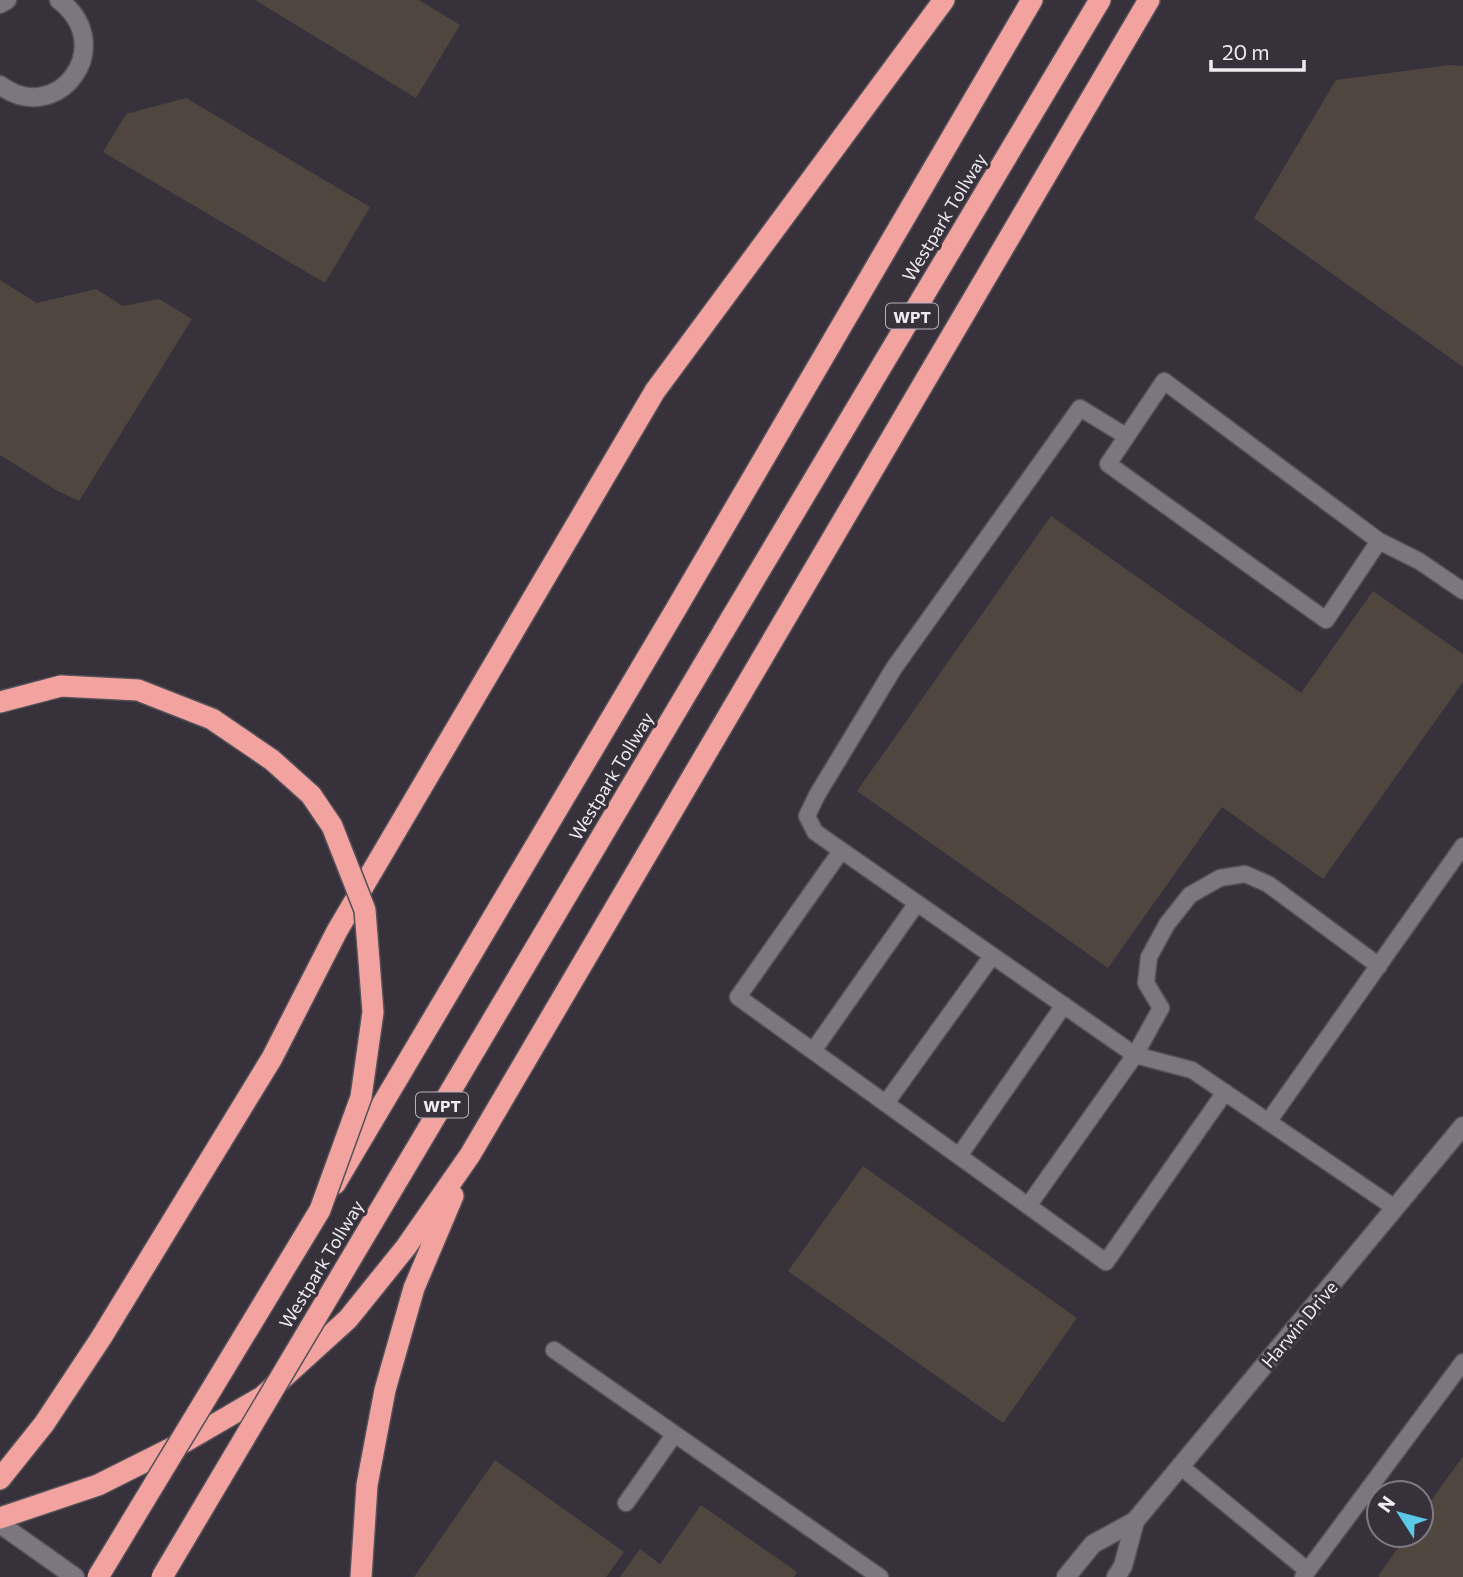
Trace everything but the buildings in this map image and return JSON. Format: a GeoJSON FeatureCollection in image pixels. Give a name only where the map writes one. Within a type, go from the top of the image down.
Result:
{"type":"FeatureCollection","features":[{"type":"Feature","properties":{"kind":"highway"},"geometry":{"type":"LineString","coordinates":[[1,1479],[44,1424],[101,1338],[272,1058],[337,931],[655,391],[944,0]]}},
{"type":"Feature","properties":{"kind":"highway","name":"Westpark Tollway"},"geometry":{"type":"LineString","coordinates":[[98,1577],[320,1210],[676,609],[1032,0]]}},
{"type":"Feature","properties":{"kind":"highway","name":"Westpark Tollway"},"geometry":{"type":"LineString","coordinates":[[162,1577],[1100,0]]}},
{"type":"Feature","properties":{"kind":"highway"},"geometry":{"type":"LineString","coordinates":[[4,1525],[98,1485],[186,1441],[262,1397],[348,1319],[406,1247],[470,1155],[1149,0]]}},
{"type":"Feature","properties":{"kind":"highway"},"geometry":{"type":"LineString","coordinates":[[0,702],[61,686],[138,690],[212,719],[272,760],[311,795],[332,826],[365,910],[373,1012],[361,1097],[320,1210]]}},
{"type":"Feature","properties":{"kind":"highway"},"geometry":{"type":"LineString","coordinates":[[361,1577],[367,1485],[385,1390],[414,1288],[470,1155]]}},
{"type":"Feature","properties":{"kind":"main road"},"geometry":{"type":"LineString","coordinates":[[0,5],[8,0]]}},
{"type":"Feature","properties":{"kind":"main road"},"geometry":{"type":"LineString","coordinates":[[0,85],[10,92],[29,97],[49,94],[67,84],[79,68],[84,48],[82,28],[72,10],[58,0]]}},
{"type":"Feature","properties":{"kind":"main road","name":"Harwin Drive"},"geometry":{"type":"LineString","coordinates":[[1066,1577],[1093,1544],[1135,1521],[1463,1126]]}},
{"type":"Feature","properties":{"kind":"main road","name":"Harwin Drive"},"geometry":{"type":"LineString","coordinates":[[1116,1577],[1123,1566],[1135,1521]]}},
{"type":"Feature","properties":{"kind":"main road"},"geometry":{"type":"LineString","coordinates":[[4,1525],[75,1577]]}},
{"type":"Feature","properties":{"kind":"lane"},"geometry":{"type":"LineString","coordinates":[[1379,541],[1326,620],[1108,464],[1164,381],[1379,541],[1419,561],[1463,592]]}},
{"type":"Feature","properties":{"kind":"lane"},"geometry":{"type":"LineString","coordinates":[[1126,436],[1080,408],[894,668],[807,816],[816,832],[841,851],[1136,1055],[1192,1070],[1395,1208]]}},
{"type":"Feature","properties":{"kind":"lane"},"geometry":{"type":"LineString","coordinates":[[1268,1122],[1463,846]]}},
{"type":"Feature","properties":{"kind":"lane"},"geometry":{"type":"LineString","coordinates":[[841,851],[738,997],[1106,1262],[1226,1092]]}},
{"type":"Feature","properties":{"kind":"lane"},"geometry":{"type":"LineString","coordinates":[[1028,1206],[1136,1055],[1161,1008],[1146,983],[1149,957],[1167,924],[1190,895],[1220,878],[1245,874],[1268,884],[1379,965]]}},
{"type":"Feature","properties":{"kind":"lane"},"geometry":{"type":"LineString","coordinates":[[813,1051],[917,903]]}},
{"type":"Feature","properties":{"kind":"lane"},"geometry":{"type":"LineString","coordinates":[[886,1103],[992,956]]}},
{"type":"Feature","properties":{"kind":"lane"},"geometry":{"type":"LineString","coordinates":[[959,1156],[1064,1005]]}},
{"type":"Feature","properties":{"kind":"lane"},"geometry":{"type":"LineString","coordinates":[[554,1350],[880,1577]]}},
{"type":"Feature","properties":{"kind":"lane"},"geometry":{"type":"LineString","coordinates":[[1180,1466],[1305,1574],[1463,1362]]}},
{"type":"Feature","properties":{"kind":"lane"},"geometry":{"type":"LineString","coordinates":[[626,1503],[674,1435]]}}]}
